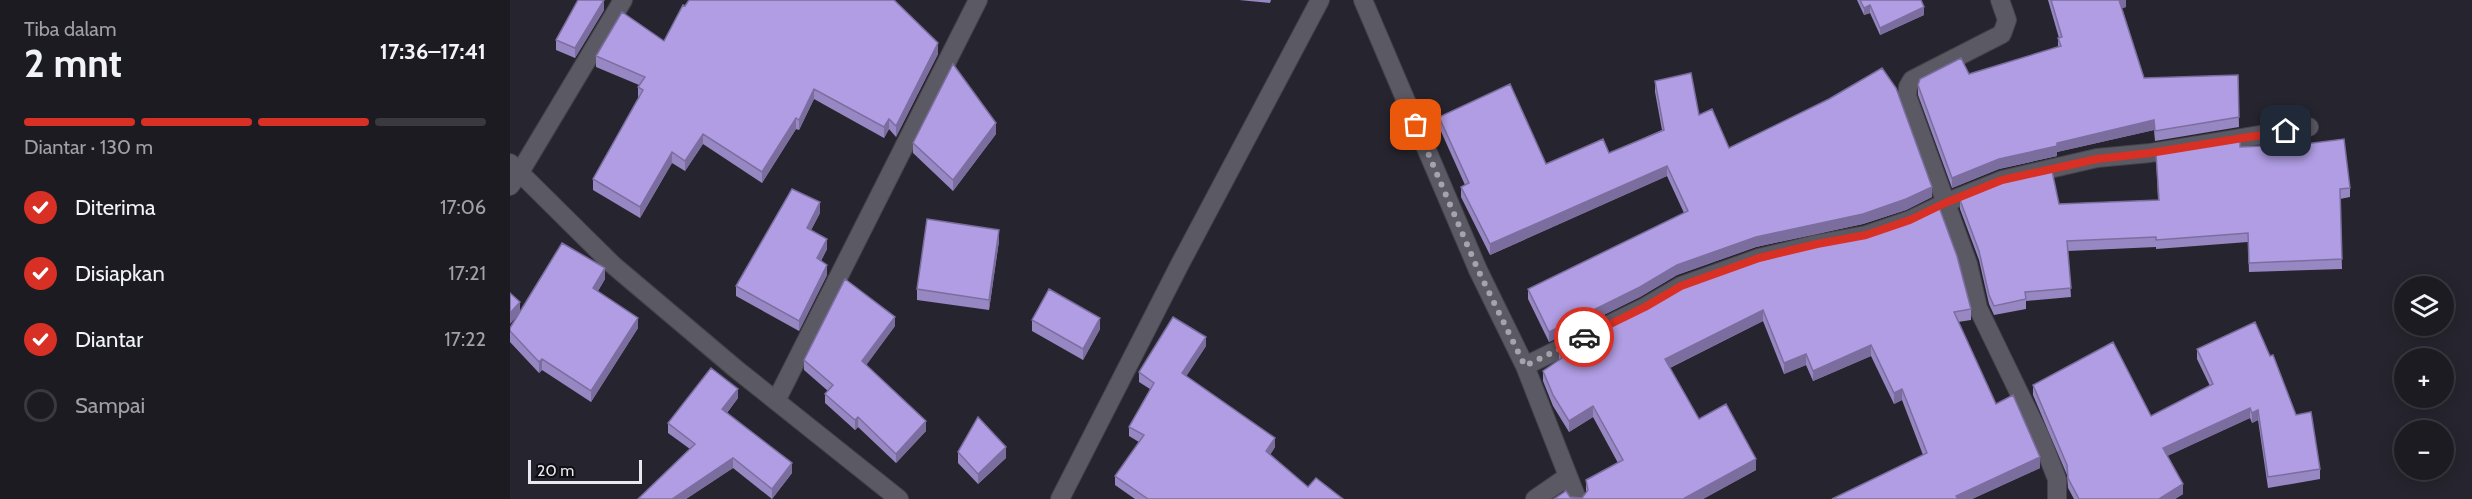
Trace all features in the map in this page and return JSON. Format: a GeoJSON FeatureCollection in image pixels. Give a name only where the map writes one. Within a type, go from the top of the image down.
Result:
{"type":"FeatureCollection","features":[{"type":"Feature","properties":{"kind":"street"},"geometry":{"type":"LineString","coordinates":[[623,0],[513,174],[613,265],[776,401],[899,499]]}},
{"type":"Feature","properties":{"kind":"street"},"geometry":{"type":"LineString","coordinates":[[776,401],[978,0]]}},
{"type":"Feature","properties":{"kind":"street"},"geometry":{"type":"LineString","coordinates":[[1060,499],[1180,264],[1320,0]]}},
{"type":"Feature","properties":{"kind":"street"},"geometry":{"type":"LineString","coordinates":[[1363,0],[1478,270],[1525,366],[1577,499]]}},
{"type":"Feature","properties":{"kind":"street"},"geometry":{"type":"LineString","coordinates":[[2000,0],[2007,20],[2002,34],[1912,80],[1907,96],[1911,113],[1968,264],[1978,308],[2040,436],[2057,478],[2057,499]]}},
{"type":"Feature","properties":{"kind":"street"},"geometry":{"type":"LineString","coordinates":[[1525,366],[1645,307],[1681,286],[1759,258],[1866,235],[1910,220],[2002,180],[2097,159],[2150,153],[2309,127]]}},
{"type":"Feature","properties":{"kind":"street"},"geometry":{"type":"LineString","coordinates":[[1535,499],[1567,477]]}},
{"type":"Feature","properties":{"kind":"building"},"geometry":{"type":"Polygon","coordinates":[[[578,0],[604,0],[575,48],[556,40],[578,0]]]}},
{"type":"Feature","properties":{"kind":"building"},"geometry":{"type":"Polygon","coordinates":[[[689,0],[894,0],[938,43],[896,126],[889,119],[884,127],[814,89],[799,120],[796,118],[762,172],[703,134],[685,161],[672,152],[640,207],[593,179],[643,90],[638,87],[645,77],[596,56],[622,12],[664,41],[683,5],[685,6],[689,0]]]}},
{"type":"Feature","properties":{"kind":"building"},"geometry":{"type":"Polygon","coordinates":[[[1860,0],[1921,0],[1924,7],[1880,28],[1870,5],[1864,8],[1860,0]]]}},
{"type":"Feature","properties":{"kind":"building"},"geometry":{"type":"Polygon","coordinates":[[[2051,0],[2119,0],[2144,78],[2238,75],[2239,117],[2155,131],[2154,120],[1999,159],[1952,178],[1918,85],[1920,79],[1961,58],[1969,74],[2061,46],[2058,38],[2062,37],[2051,0]]]}},
{"type":"Feature","properties":{"kind":"building"},"geometry":{"type":"Polygon","coordinates":[[[953,64],[996,123],[953,180],[913,143],[953,64]]]}},
{"type":"Feature","properties":{"kind":"building"},"geometry":{"type":"Polygon","coordinates":[[[1882,68],[1896,88],[1932,187],[1863,214],[1756,237],[1677,265],[1640,287],[1549,332],[1528,289],[1688,211],[1667,166],[1490,244],[1461,187],[1469,183],[1439,117],[1510,84],[1546,164],[1603,139],[1609,153],[1664,130],[1655,81],[1691,73],[1699,115],[1712,109],[1729,148],[1829,99],[1882,68]]]}},
{"type":"Feature","properties":{"kind":"building"},"geometry":{"type":"Polygon","coordinates":[[[2344,139],[2350,188],[2340,189],[2342,259],[2249,263],[2248,233],[2156,240],[2156,237],[2067,241],[2071,288],[2025,292],[2026,299],[1994,306],[1989,295],[1979,251],[1960,200],[2005,181],[2052,171],[2059,204],[2159,200],[2156,154],[2240,140],[2240,147],[2297,145],[2344,139]]]}},
{"type":"Feature","properties":{"kind":"building"},"geometry":{"type":"Polygon","coordinates":[[[792,189],[820,202],[807,228],[827,239],[817,258],[827,265],[799,321],[736,286],[792,189]]]}},
{"type":"Feature","properties":{"kind":"building"},"geometry":{"type":"Polygon","coordinates":[[[1939,207],[1957,256],[1971,309],[1954,312],[1996,404],[2013,395],[2040,457],[1956,496],[1958,499],[1832,499],[1927,453],[1902,389],[1894,393],[1871,345],[1813,371],[1806,354],[1784,363],[1763,310],[1665,359],[1699,419],[1726,404],[1756,459],[1683,499],[1554,499],[1566,491],[1570,497],[1582,498],[1588,490],[1586,480],[1623,460],[1593,406],[1569,421],[1553,395],[1543,371],[1562,358],[1559,351],[1650,306],[1686,285],[1762,258],[1870,235],[1914,220],[1939,207]]]}},
{"type":"Feature","properties":{"kind":"building"},"geometry":{"type":"Polygon","coordinates":[[[927,219],[999,230],[989,300],[917,289],[927,219]]]}},
{"type":"Feature","properties":{"kind":"building"},"geometry":{"type":"Polygon","coordinates":[[[562,243],[605,268],[593,288],[638,318],[591,391],[542,359],[539,362],[510,331],[562,243]]]}},
{"type":"Feature","properties":{"kind":"building"},"geometry":{"type":"Polygon","coordinates":[[[845,279],[895,317],[862,361],[926,421],[896,454],[858,417],[855,420],[825,394],[833,385],[804,360],[845,279]]]}},
{"type":"Feature","properties":{"kind":"building"},"geometry":{"type":"Polygon","coordinates":[[[1049,289],[1100,318],[1083,349],[1032,320],[1049,289]]]}},
{"type":"Feature","properties":{"kind":"building"},"geometry":{"type":"Polygon","coordinates":[[[510,293],[520,302],[510,313],[510,293]]]}},
{"type":"Feature","properties":{"kind":"building"},"geometry":{"type":"Polygon","coordinates":[[[1173,317],[1206,337],[1182,373],[1275,438],[1266,451],[1308,487],[1316,478],[1343,499],[1148,499],[1115,476],[1144,435],[1129,427],[1154,383],[1139,372],[1173,317]]]}},
{"type":"Feature","properties":{"kind":"building"},"geometry":{"type":"Polygon","coordinates":[[[2255,322],[2270,356],[2273,355],[2296,415],[2311,412],[2320,469],[2268,477],[2258,410],[2252,413],[2250,408],[2163,448],[2183,484],[2159,499],[2079,499],[2068,478],[2067,465],[2033,385],[2113,342],[2151,416],[2213,384],[2197,349],[2255,322]]]}},
{"type":"Feature","properties":{"kind":"building"},"geometry":{"type":"Polygon","coordinates":[[[711,368],[738,389],[722,409],[792,463],[772,489],[733,458],[672,499],[638,499],[695,444],[668,423],[711,368]]]}},
{"type":"Feature","properties":{"kind":"building"},"geometry":{"type":"Polygon","coordinates":[[[978,417],[1006,447],[978,474],[958,452],[978,417]]]}},
{"type":"Feature","properties":{"kind":"way so far"},"geometry":{"type":"LineString","coordinates":[[1416,125],[1478,270],[1525,366],[1584,337]]}},
{"type":"Feature","properties":{"kind":"route"},"geometry":{"type":"LineString","coordinates":[[1584,337],[1645,307],[1681,286],[1759,258],[1866,235],[1910,220],[2002,180],[2097,159],[2150,153],[2286,131]]}}]}
